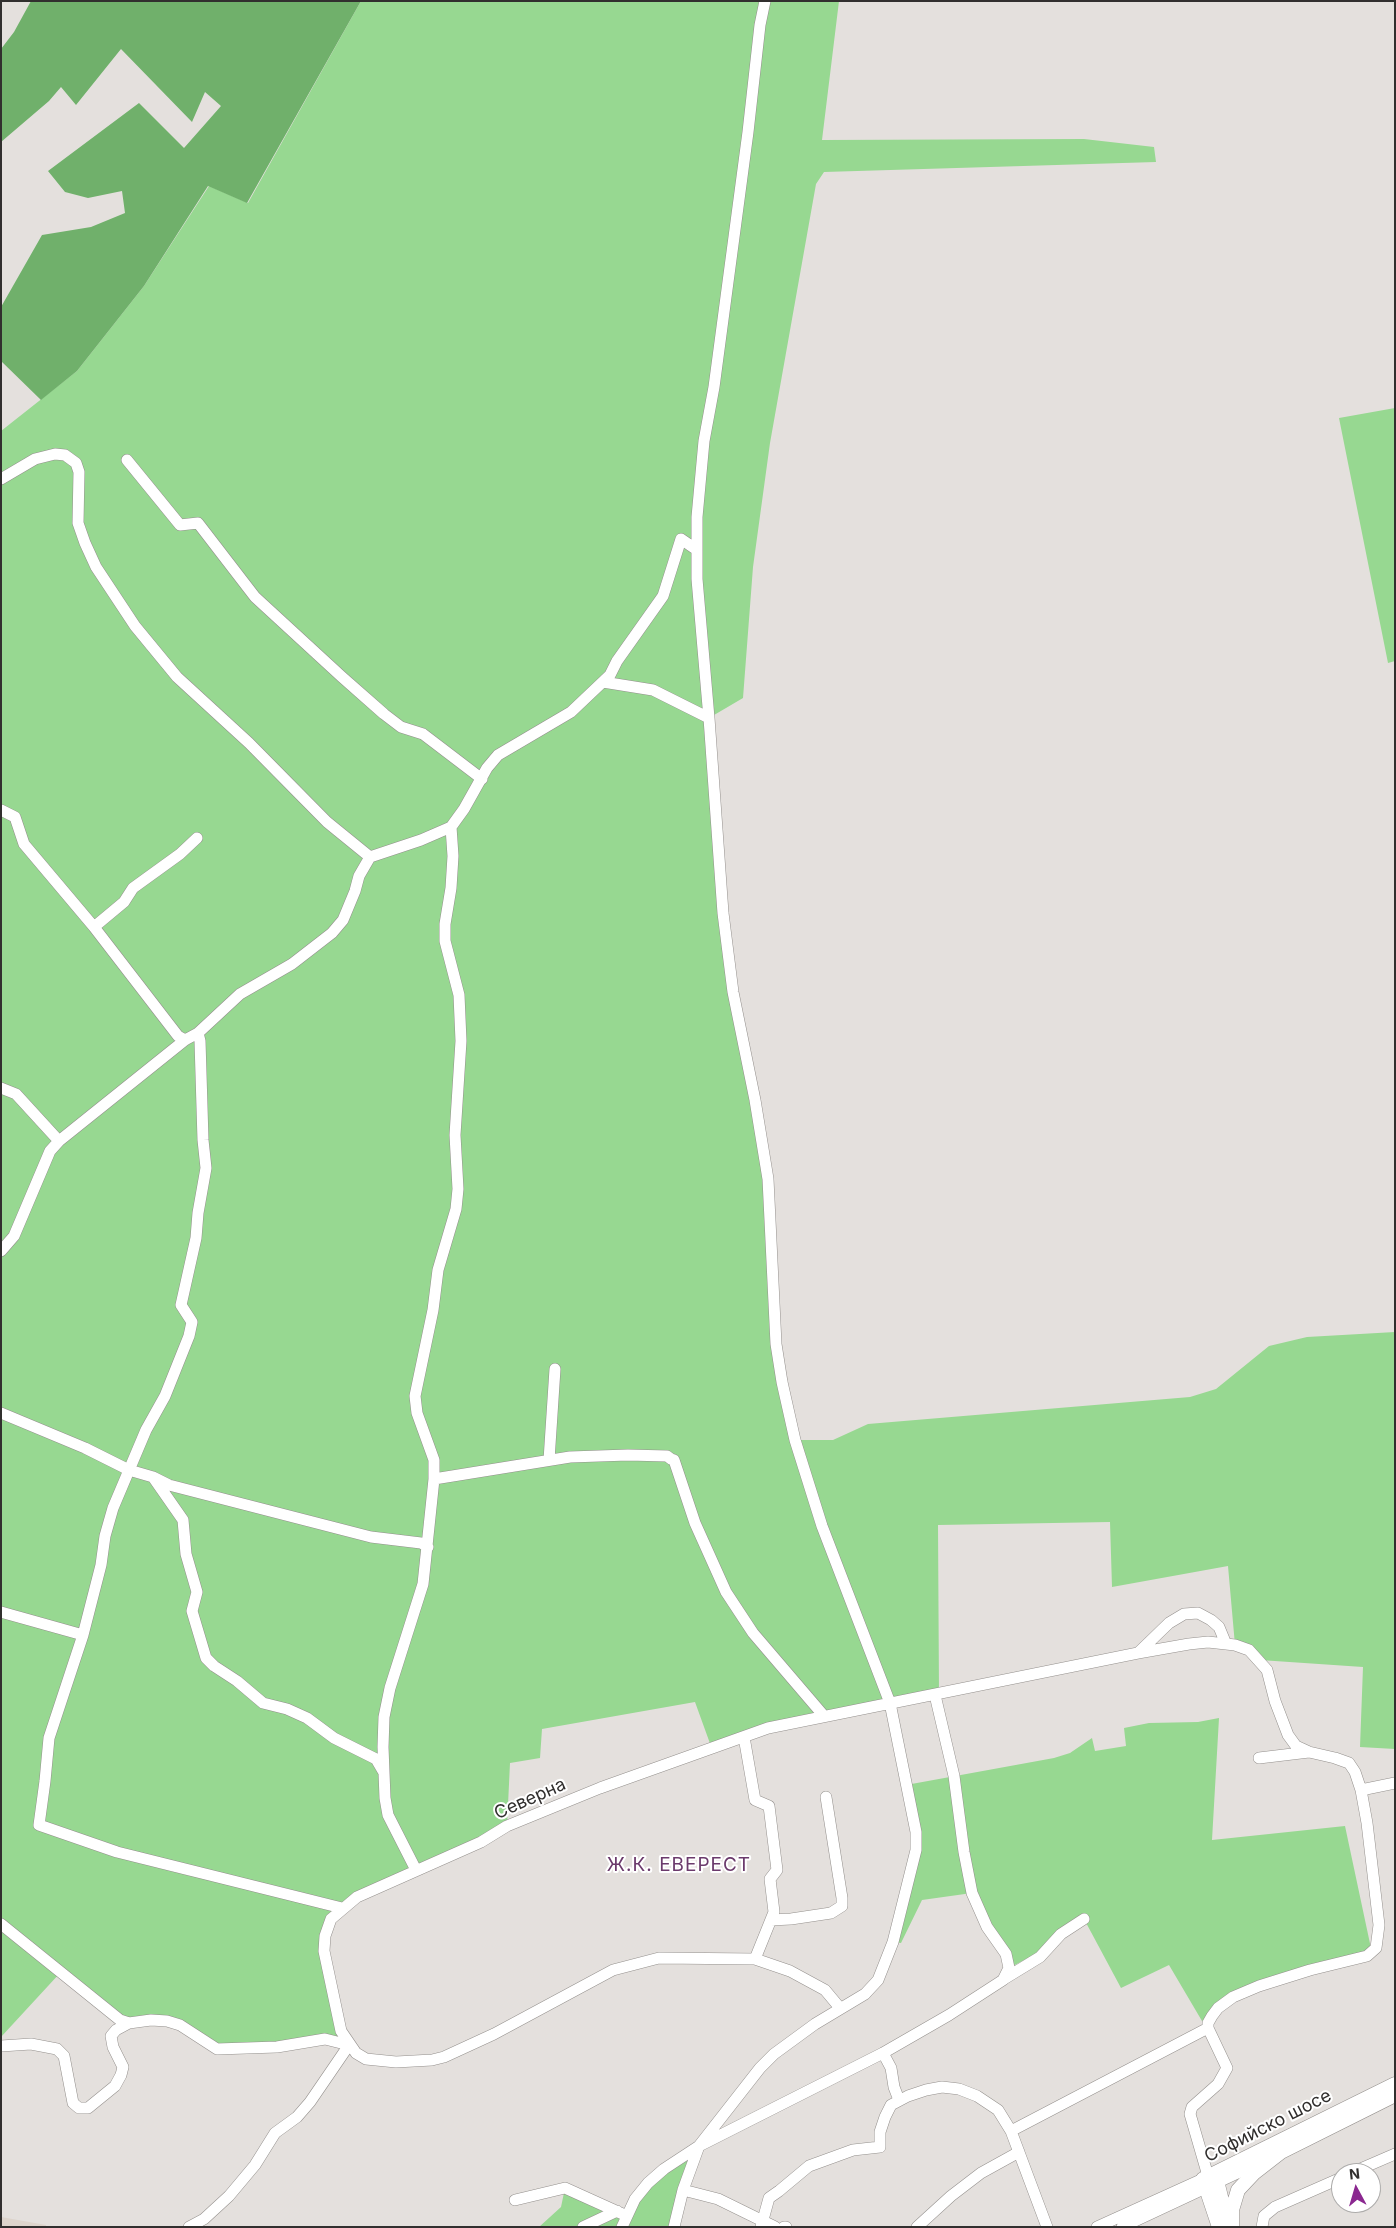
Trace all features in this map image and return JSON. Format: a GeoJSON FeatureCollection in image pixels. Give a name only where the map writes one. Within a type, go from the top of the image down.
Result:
{"type":"FeatureCollection","features":[{"type":"Feature","properties":{"kind":"main road","name":"Софийско шосе"},"geometry":{"type":"LineString","coordinates":[[1219,2227],[1210,2180],[1395,2084]]}},
{"type":"Feature","properties":{"kind":"main road","name":"Софийско шосе"},"geometry":{"type":"LineString","coordinates":[[1230,2227],[1232,2210],[1238,2190],[1254,2173],[1281,2152],[1395,2095]]}},
{"type":"Feature","properties":{"kind":"main road"},"geometry":{"type":"LineString","coordinates":[[1210,2180],[1230,2227]]}},
{"type":"Feature","properties":{"kind":"street"},"geometry":{"type":"LineString","coordinates":[[674,2227],[683,2190],[699,2146],[729,2105],[770,2059],[815,2024],[840,2008],[853,2003],[865,1994],[878,1980],[884,1968],[907,1892],[916,1850],[914,1824],[890,1703],[844,1587],[810,1492],[795,1440],[782,1382],[776,1344],[768,1179],[727,953],[697,579],[697,517],[704,441],[717,367],[760,25],[765,1]]}},
{"type":"Feature","properties":{"kind":"street"},"geometry":{"type":"LineString","coordinates":[[1,479],[35,459],[55,454],[65,454],[76,464],[79,472],[78,523],[85,543],[96,567],[135,626],[177,678],[249,743],[327,822],[370,857]]}},
{"type":"Feature","properties":{"kind":"street"},"geometry":{"type":"LineString","coordinates":[[127,460],[180,525],[198,523],[255,597],[348,683],[396,722],[422,734],[482,779]]}},
{"type":"Feature","properties":{"kind":"street"},"geometry":{"type":"LineString","coordinates":[[1,1251],[14,1236],[50,1151],[59,1141],[185,1040],[198,1033],[240,994],[292,964],[332,933],[343,920],[356,891],[359,876],[370,857],[421,840],[451,826],[482,779],[487,768],[498,755],[571,712],[607,678],[663,596],[682,539],[697,550]]}},
{"type":"Feature","properties":{"kind":"street"},"geometry":{"type":"LineString","coordinates":[[607,678],[620,684],[653,690],[709,718]]}},
{"type":"Feature","properties":{"kind":"street"},"geometry":{"type":"LineString","coordinates":[[1,810],[15,817],[16,827],[24,844],[94,927],[178,1036],[185,1040]]}},
{"type":"Feature","properties":{"kind":"street"},"geometry":{"type":"LineString","coordinates":[[416,1870],[388,1815],[384,1772],[384,1717],[390,1688],[423,1584],[428,1547],[434,1460],[417,1414],[415,1396],[433,1310],[438,1270],[456,1209],[458,1189],[455,1135],[461,1041],[459,995],[445,942],[445,924],[452,880],[451,826]]}},
{"type":"Feature","properties":{"kind":"street"},"geometry":{"type":"LineString","coordinates":[[94,927],[124,902],[133,888],[180,854],[197,838]]}},
{"type":"Feature","properties":{"kind":"street"},"geometry":{"type":"LineString","coordinates":[[198,1033],[200,1041],[203,1140],[206,1168],[198,1213],[196,1238],[181,1306],[192,1322],[189,1336],[165,1396],[146,1430],[113,1508],[104,1536],[102,1566],[83,1635],[49,1738],[46,1781],[39,1825],[117,1852],[342,1908]]}},
{"type":"Feature","properties":{"kind":"street"},"geometry":{"type":"LineString","coordinates":[[1,1088],[16,1094],[59,1141]]}},
{"type":"Feature","properties":{"kind":"street"},"geometry":{"type":"LineString","coordinates":[[549,1460],[555,1368]]}},
{"type":"Feature","properties":{"kind":"street"},"geometry":{"type":"LineString","coordinates":[[1,1413],[64,1439],[129,1470],[153,1477],[169,1485],[238,1501],[272,1512],[371,1537],[421,1543],[428,1547]]}},
{"type":"Feature","properties":{"kind":"street"},"geometry":{"type":"LineString","coordinates":[[434,1479],[570,1457],[667,1456],[674,1460],[695,1523],[726,1592],[754,1633],[824,1716]]}},
{"type":"Feature","properties":{"kind":"street"},"geometry":{"type":"LineString","coordinates":[[153,1477],[178,1510],[183,1520],[186,1554],[197,1592],[192,1611],[206,1658],[263,1703],[307,1718],[334,1738],[376,1759],[384,1772]]}},
{"type":"Feature","properties":{"kind":"street"},"geometry":{"type":"LineString","coordinates":[[1,1612],[83,1635]]}},
{"type":"Feature","properties":{"kind":"street"},"geometry":{"type":"LineString","coordinates":[[1138,1652],[1169,1622],[1184,1614],[1198,1613],[1211,1620],[1219,1627],[1226,1644]]}},
{"type":"Feature","properties":{"kind":"street","name":"Северна"},"geometry":{"type":"LineString","coordinates":[[349,2045],[341,2031],[324,1951],[325,1936],[331,1919],[342,1908],[357,1897],[481,1842],[507,1826],[600,1788],[768,1728],[1138,1652],[1188,1644],[1226,1644],[1249,1650],[1260,1660],[1267,1670],[1275,1701],[1288,1735],[1296,1746],[1309,1752]]}},
{"type":"Feature","properties":{"kind":"street"},"geometry":{"type":"LineString","coordinates":[[935,1695],[954,1776],[964,1852],[972,1893],[987,1927],[1006,1954],[1009,1968],[1003,1980]]}},
{"type":"Feature","properties":{"kind":"street"},"geometry":{"type":"LineString","coordinates":[[744,1737],[755,1800],[769,1806],[777,1870],[770,1879],[774,1912],[755,1959]]}},
{"type":"Feature","properties":{"kind":"street"},"geometry":{"type":"LineString","coordinates":[[1210,2180],[1190,2114],[1192,2108],[1218,2084],[1227,2068],[1208,2028],[1208,2023],[1218,2008],[1233,1997],[1259,1986],[1310,1970],[1368,1956],[1376,1948],[1379,1925],[1367,1822],[1356,1772],[1349,1763],[1309,1752],[1260,1758]]}},
{"type":"Feature","properties":{"kind":"street"},"geometry":{"type":"LineString","coordinates":[[1361,1790],[1395,1782]]}},
{"type":"Feature","properties":{"kind":"street"},"geometry":{"type":"LineString","coordinates":[[771,1920],[831,1913],[842,1906],[826,1797]]}},
{"type":"Feature","properties":{"kind":"street"},"geometry":{"type":"LineString","coordinates":[[583,2227],[622,2218],[648,2183],[664,2169],[699,2146],[883,2053],[949,2015],[1040,1957],[1061,1934],[1084,1919]]}},
{"type":"Feature","properties":{"kind":"street"},"geometry":{"type":"LineString","coordinates":[[1,1924],[120,2020],[129,2023],[159,2021],[180,2025],[217,2049],[277,2046],[325,2039],[349,2045],[356,2054],[366,2059],[396,2062],[432,2060],[444,2057],[494,2034],[613,1970],[659,1958],[755,1959],[790,1971],[825,1990],[840,2008]]}},
{"type":"Feature","properties":{"kind":"street"},"geometry":{"type":"LineString","coordinates":[[1,2046],[32,2044],[57,2049],[64,2056],[73,2103],[79,2108],[88,2108],[115,2086],[122,2075],[123,2067],[113,2047],[111,2036],[116,2030],[129,2023]]}},
{"type":"Feature","properties":{"kind":"street"},"geometry":{"type":"LineString","coordinates":[[1010,2131],[1208,2028]]}},
{"type":"Feature","properties":{"kind":"street"},"geometry":{"type":"LineString","coordinates":[[189,2227],[204,2219],[230,2196],[255,2166],[275,2134],[297,2117],[310,2102],[349,2045]]}},
{"type":"Feature","properties":{"kind":"street"},"geometry":{"type":"LineString","coordinates":[[883,2053],[891,2068],[894,2087],[899,2100]]}},
{"type":"Feature","properties":{"kind":"street"},"geometry":{"type":"LineString","coordinates":[[762,2224],[769,2198],[809,2166],[853,2150],[880,2147],[880,2132],[884,2117],[891,2105],[926,2090],[942,2088],[960,2089],[990,2103],[998,2110],[1019,2152],[1047,2227]]}},
{"type":"Feature","properties":{"kind":"street"},"geometry":{"type":"LineString","coordinates":[[917,2227],[951,2196],[981,2173],[1019,2152]]}},
{"type":"Feature","properties":{"kind":"street"},"geometry":{"type":"LineString","coordinates":[[1097,2227],[1281,2152]]}},
{"type":"Feature","properties":{"kind":"street"},"geometry":{"type":"LineString","coordinates":[[1374,2163],[1395,2154]]}},
{"type":"Feature","properties":{"kind":"street"},"geometry":{"type":"LineString","coordinates":[[1122,2227],[1210,2180]]}},
{"type":"Feature","properties":{"kind":"street"},"geometry":{"type":"LineString","coordinates":[[1262,2227],[1264,2216],[1275,2207],[1331,2182]]}},
{"type":"Feature","properties":{"kind":"street"},"geometry":{"type":"LineString","coordinates":[[515,2200],[565,2188],[622,2218]]}},
{"type":"Feature","properties":{"kind":"street"},"geometry":{"type":"LineString","coordinates":[[683,2190],[718,2199],[762,2224],[775,2227]]}},
{"type":"Feature","properties":{"kind":"shaded area"},"geometry":{"type":"Polygon","coordinates":[[[1,2217],[46,2225],[46,2227],[1,2227],[1,2217]]]}},
{"type":"Feature","properties":{"kind":"green space"},"geometry":{"type":"Polygon","coordinates":[[[31,1],[361,1],[247,203],[208,186],[144,286],[77,371],[41,400],[1,361],[1,307],[42,235],[91,227],[125,213],[122,191],[88,198],[65,192],[48,171],[139,103],[184,148],[221,106],[205,92],[192,122],[121,49],[76,105],[61,87],[49,101],[1,142],[1,49],[14,32],[31,1]]]}},
{"type":"Feature","properties":{"kind":"green space"},"geometry":{"type":"Polygon","coordinates":[[[361,1],[839,1],[822,140],[1084,139],[1154,147],[1156,162],[824,172],[816,184],[770,443],[753,567],[743,698],[709,718],[723,913],[768,1179],[776,1344],[795,1440],[833,1440],[868,1424],[1190,1397],[1216,1389],[1269,1346],[1307,1337],[1395,1332],[1395,1749],[1360,1747],[1363,1667],[1260,1660],[1235,1645],[1228,1566],[1112,1587],[1110,1522],[938,1525],[939,1694],[768,1728],[712,1749],[695,1702],[542,1729],[540,1758],[510,1763],[507,1826],[340,1910],[325,1936],[349,2045],[325,2039],[217,2049],[180,2025],[129,2023],[60,1973],[1,2037],[1,431],[77,371],[144,286],[209,186],[248,203],[361,1]]]}},
{"type":"Feature","properties":{"kind":"green space"},"geometry":{"type":"Polygon","coordinates":[[[1395,408],[1395,661],[1388,663],[1339,418],[1395,408]]]}},
{"type":"Feature","properties":{"kind":"green space"},"geometry":{"type":"Polygon","coordinates":[[[1219,1718],[1212,1840],[1345,1826],[1372,1953],[1233,1997],[1202,2021],[1169,1965],[1121,1988],[1084,1919],[1051,1946],[1009,1968],[972,1893],[922,1900],[901,1943],[893,1942],[916,1850],[906,1785],[1054,1758],[1070,1753],[1092,1738],[1095,1751],[1126,1746],[1124,1728],[1149,1723],[1198,1722],[1219,1718]]]}},
{"type":"Feature","properties":{"kind":"green space"},"geometry":{"type":"Polygon","coordinates":[[[699,2146],[674,2227],[539,2227],[561,2207],[565,2188],[627,2216],[635,2199],[699,2146]]]}},
{"type":"Feature","properties":{"kind":"district","name":"Ж.К. ЕВЕРЕСТ"},"geometry":{"type":"Point","coordinates":[679,1865]}}]}
